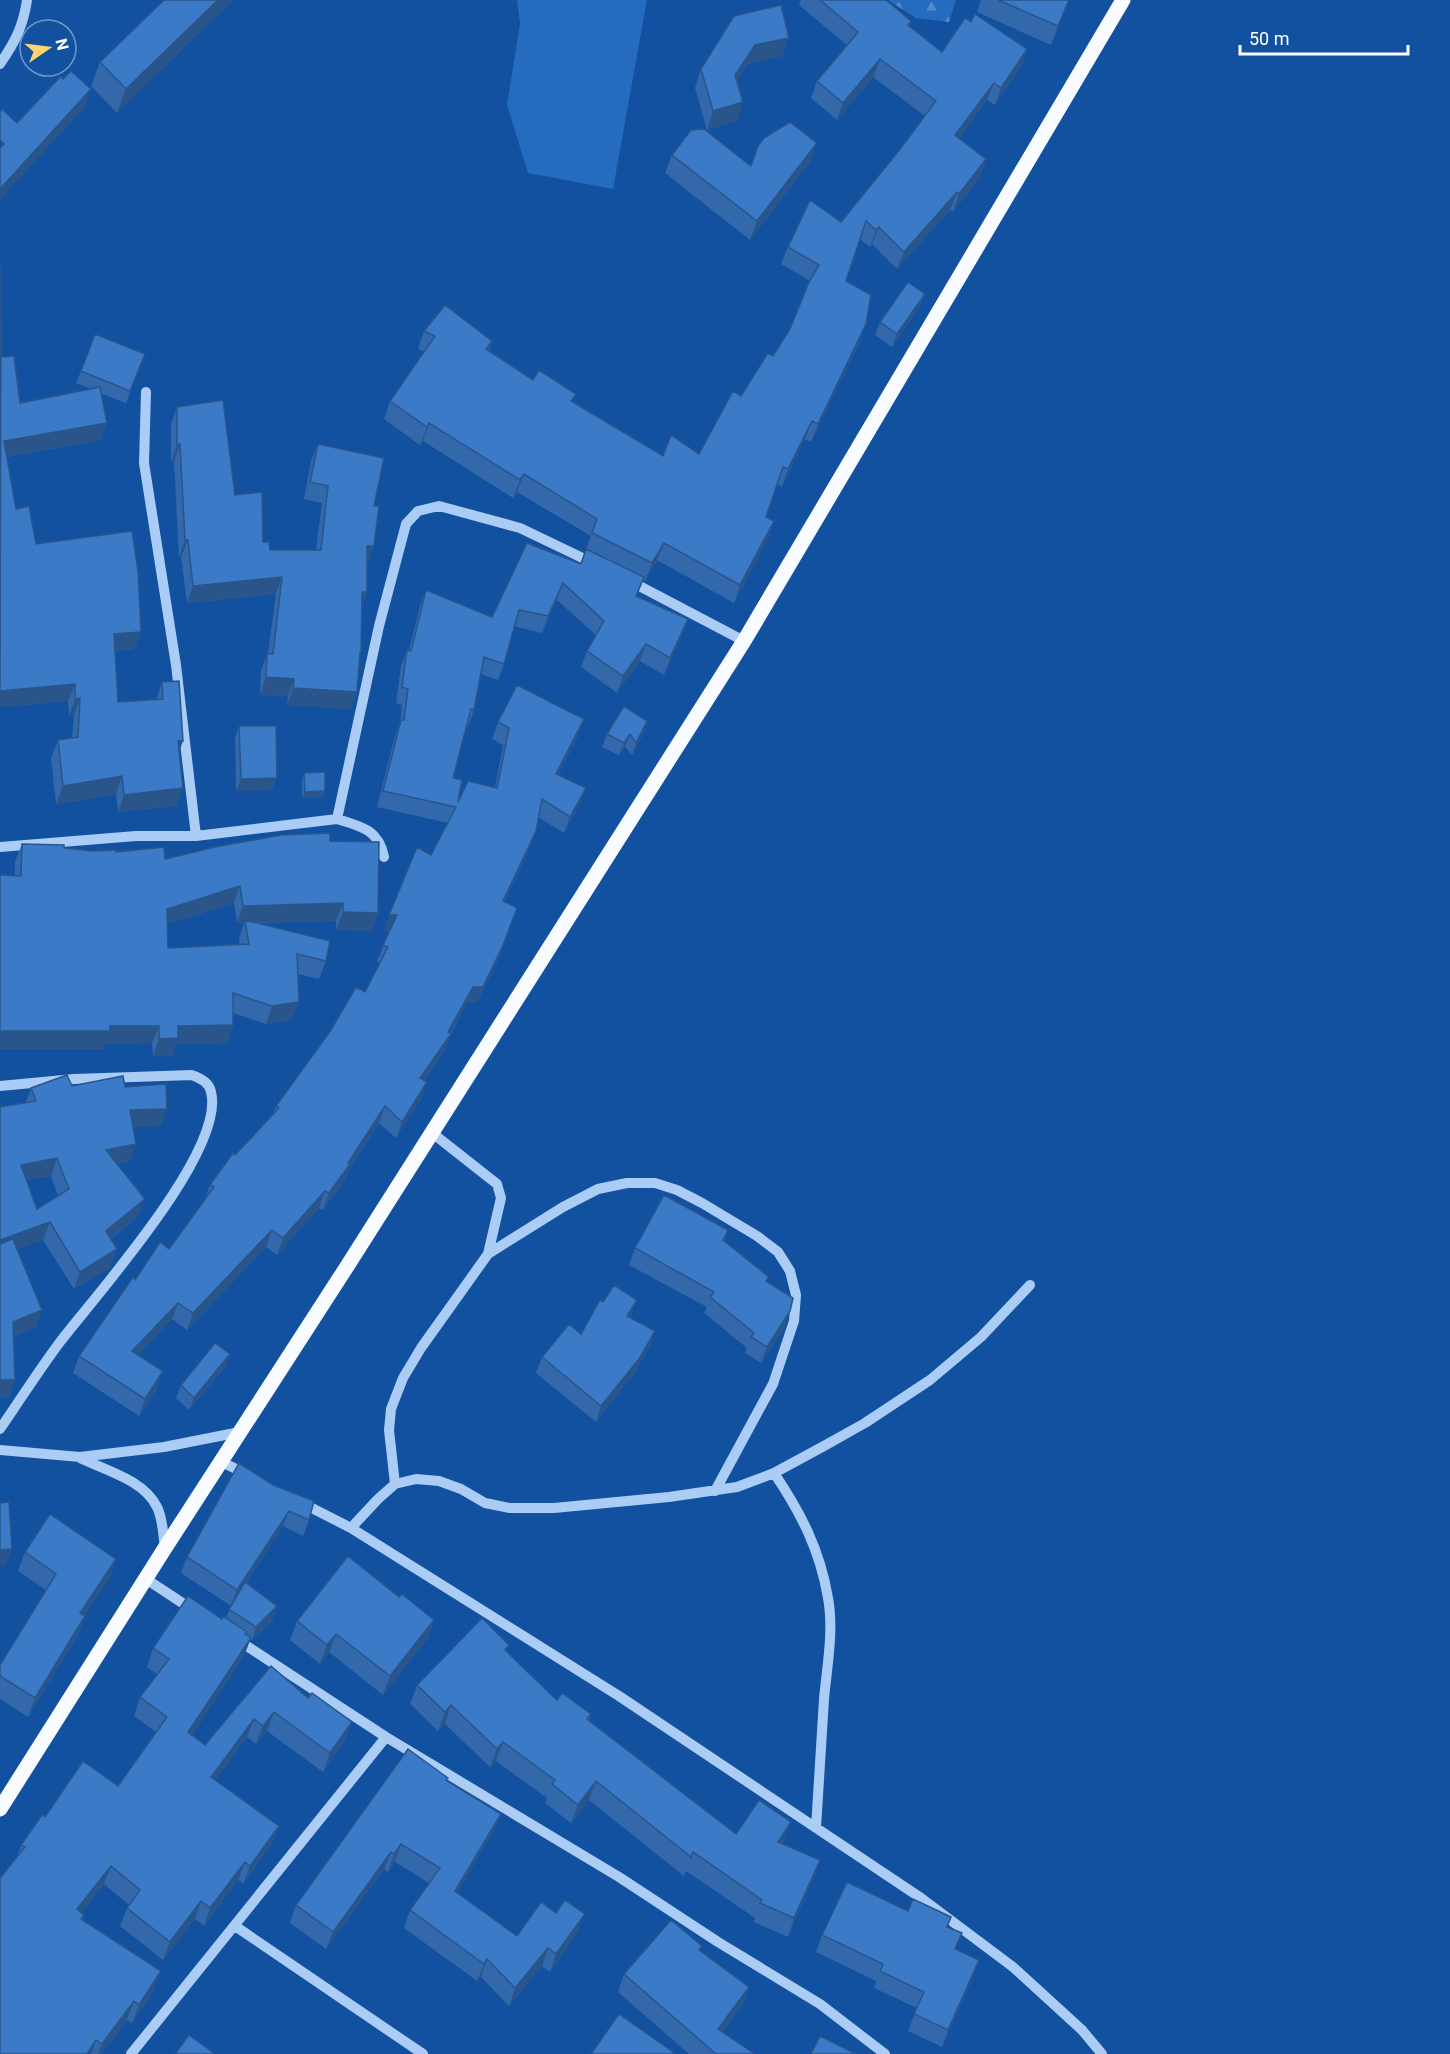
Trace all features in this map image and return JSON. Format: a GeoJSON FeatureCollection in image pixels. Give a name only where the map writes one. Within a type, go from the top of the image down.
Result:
{"type":"FeatureCollection","features":[{"type":"Feature","properties":{"kind":"main road"},"geometry":{"type":"LineString","coordinates":[[0,1809],[744,641],[1123,0]]}},
{"type":"Feature","properties":{"kind":"street"},"geometry":{"type":"LineString","coordinates":[[0,64],[16,40],[25,17],[27,0]]}},
{"type":"Feature","properties":{"kind":"street"},"geometry":{"type":"LineString","coordinates":[[146,392],[144,463],[176,664],[196,836]]}},
{"type":"Feature","properties":{"kind":"street"},"geometry":{"type":"LineString","coordinates":[[337,819],[382,615],[406,524],[418,511],[439,506],[520,528],[605,569]]}},
{"type":"Feature","properties":{"kind":"street"},"geometry":{"type":"LineString","coordinates":[[615,574],[744,641]]}},
{"type":"Feature","properties":{"kind":"street"},"geometry":{"type":"LineString","coordinates":[[0,847],[136,836],[196,836],[337,819],[359,826],[374,835],[382,844],[384,857]]}},
{"type":"Feature","properties":{"kind":"street"},"geometry":{"type":"LineString","coordinates":[[0,1086],[74,1079],[192,1075],[206,1082],[211,1093],[212,1112],[196,1156],[153,1226],[59,1343],[0,1429]]}},
{"type":"Feature","properties":{"kind":"street"},"geometry":{"type":"LineString","coordinates":[[395,1484],[389,1430],[391,1410],[403,1378],[421,1348],[488,1254],[501,1198],[497,1184],[431,1132]]}},
{"type":"Feature","properties":{"kind":"street"},"geometry":{"type":"LineString","coordinates":[[488,1254],[572,1203],[598,1190],[627,1183],[654,1183],[677,1190],[757,1236],[778,1252],[790,1271],[795,1295],[794,1321],[773,1383],[715,1491]]}},
{"type":"Feature","properties":{"kind":"street"},"geometry":{"type":"LineString","coordinates":[[351,1528],[395,1484],[416,1479],[439,1481],[461,1489],[485,1503],[510,1508],[554,1508],[669,1497],[737,1487],[774,1473],[865,1423],[930,1380],[981,1337],[1030,1285]]}},
{"type":"Feature","properties":{"kind":"street"},"geometry":{"type":"LineString","coordinates":[[0,1450],[80,1457],[164,1447],[240,1432]]}},
{"type":"Feature","properties":{"kind":"street"},"geometry":{"type":"LineString","coordinates":[[80,1457],[134,1483],[150,1495],[158,1508],[162,1521],[165,1548]]}},
{"type":"Feature","properties":{"kind":"street"},"geometry":{"type":"LineString","coordinates":[[222,1461],[262,1482]]}},
{"type":"Feature","properties":{"kind":"street"},"geometry":{"type":"LineString","coordinates":[[774,1473],[809,1531],[828,1600],[830,1636],[816,1828]]}},
{"type":"Feature","properties":{"kind":"street"},"geometry":{"type":"LineString","coordinates":[[292,1497],[351,1528],[619,1696],[921,1898],[1013,1967],[1082,2030],[1102,2054]]}},
{"type":"Feature","properties":{"kind":"street"},"geometry":{"type":"LineString","coordinates":[[146,1579],[206,1619]]}},
{"type":"Feature","properties":{"kind":"street"},"geometry":{"type":"LineString","coordinates":[[226,1632],[386,1737],[620,1877],[718,1942],[820,2004],[885,2054]]}},
{"type":"Feature","properties":{"kind":"street"},"geometry":{"type":"LineString","coordinates":[[131,2054],[386,1737]]}},
{"type":"Feature","properties":{"kind":"street"},"geometry":{"type":"LineString","coordinates":[[235,1926],[423,2054]]}},
{"type":"Feature","properties":{"kind":"green space"},"geometry":{"type":"Polygon","coordinates":[[[517,0],[647,0],[613,189],[528,173],[507,105],[520,24],[517,0]]]}},
{"type":"Feature","properties":{"kind":"green space"},"geometry":{"type":"Polygon","coordinates":[[[888,0],[956,0],[949,22],[916,18],[888,0]]]}},
{"type":"Feature","properties":{"kind":"building"},"geometry":{"type":"Polygon","coordinates":[[[164,0],[218,0],[126,89],[100,62],[164,0]]]}},
{"type":"Feature","properties":{"kind":"building"},"geometry":{"type":"Polygon","coordinates":[[[820,0],[886,0],[911,21],[908,25],[942,52],[965,18],[971,22],[975,14],[1027,49],[1001,88],[994,83],[955,135],[986,159],[959,194],[957,192],[904,252],[879,227],[876,230],[866,221],[846,281],[871,295],[866,324],[818,424],[812,421],[788,469],[783,467],[766,517],[774,521],[740,585],[664,543],[652,563],[592,533],[597,519],[524,474],[520,480],[429,423],[427,427],[390,401],[435,336],[424,331],[445,305],[492,341],[486,349],[533,380],[539,370],[576,394],[571,401],[663,456],[671,435],[699,454],[733,391],[741,396],[768,353],[773,356],[790,329],[809,282],[819,265],[788,247],[810,200],[841,222],[936,101],[880,59],[843,103],[817,81],[858,32],[820,0]]]}},
{"type":"Feature","properties":{"kind":"building"},"geometry":{"type":"Polygon","coordinates":[[[998,0],[1069,0],[1058,26],[998,0]]]}},
{"type":"Feature","properties":{"kind":"building"},"geometry":{"type":"Polygon","coordinates":[[[781,5],[789,38],[755,45],[735,75],[743,102],[713,111],[701,69],[734,16],[781,5]]]}},
{"type":"Feature","properties":{"kind":"building"},"geometry":{"type":"Polygon","coordinates":[[[78,77],[91,89],[0,189],[0,148],[4,144],[0,140],[0,112],[2,109],[17,123],[59,78],[78,77]]]}},
{"type":"Feature","properties":{"kind":"building"},"geometry":{"type":"Polygon","coordinates":[[[790,122],[817,143],[757,221],[672,155],[691,130],[704,129],[751,166],[758,146],[764,138],[790,122]]]}},
{"type":"Feature","properties":{"kind":"building"},"geometry":{"type":"Polygon","coordinates":[[[1,267],[2,357],[14,356],[20,403],[100,387],[107,423],[4,441],[16,509],[29,506],[36,544],[132,531],[138,571],[141,632],[114,634],[118,702],[163,699],[162,682],[179,681],[183,741],[178,741],[183,788],[124,795],[122,776],[63,786],[58,740],[78,737],[80,698],[75,699],[75,684],[0,691],[1,267]]]}},
{"type":"Feature","properties":{"kind":"building"},"geometry":{"type":"Polygon","coordinates":[[[908,282],[925,294],[897,334],[880,322],[908,282]]]}},
{"type":"Feature","properties":{"kind":"building"},"geometry":{"type":"Polygon","coordinates":[[[95,334],[145,354],[130,391],[81,371],[95,334]]]}},
{"type":"Feature","properties":{"kind":"building"},"geometry":{"type":"Polygon","coordinates":[[[223,400],[235,495],[262,492],[263,542],[269,542],[270,550],[321,550],[328,486],[310,482],[318,444],[384,458],[374,506],[379,506],[374,546],[367,546],[367,592],[362,592],[361,653],[357,692],[293,688],[294,679],[266,677],[267,654],[273,654],[282,577],[193,586],[188,540],[185,540],[180,444],[177,445],[177,407],[223,400]]]}},
{"type":"Feature","properties":{"kind":"building"},"geometry":{"type":"Polygon","coordinates":[[[527,543],[581,564],[586,549],[644,577],[636,596],[688,619],[670,658],[646,644],[623,676],[587,651],[604,621],[563,583],[548,616],[519,610],[504,664],[484,657],[474,710],[471,709],[453,778],[462,780],[458,802],[468,781],[497,788],[509,728],[498,722],[517,685],[584,719],[556,774],[586,788],[570,817],[542,799],[536,831],[503,901],[517,908],[504,943],[483,987],[473,987],[448,1032],[451,1034],[420,1078],[427,1082],[402,1122],[385,1106],[348,1163],[350,1164],[329,1193],[325,1191],[283,1238],[272,1230],[193,1313],[178,1303],[132,1351],[163,1371],[145,1399],[79,1356],[160,1242],[169,1249],[214,1187],[210,1185],[233,1153],[235,1155],[279,1108],[276,1106],[331,1030],[356,987],[365,992],[388,947],[383,945],[397,915],[389,915],[417,847],[431,855],[456,807],[383,791],[401,720],[404,720],[408,689],[402,687],[407,650],[411,651],[426,590],[492,617],[527,543]]]}},
{"type":"Feature","properties":{"kind":"building"},"geometry":{"type":"Polygon","coordinates":[[[624,706],[647,721],[636,743],[630,734],[624,743],[607,734],[624,706]]]}},
{"type":"Feature","properties":{"kind":"building"},"geometry":{"type":"Polygon","coordinates":[[[239,726],[276,726],[277,778],[241,779],[239,726]]]}},
{"type":"Feature","properties":{"kind":"building"},"geometry":{"type":"Polygon","coordinates":[[[325,772],[325,791],[305,792],[304,773],[325,772]]]}},
{"type":"Feature","properties":{"kind":"building"},"geometry":{"type":"Polygon","coordinates":[[[330,833],[330,841],[379,842],[378,913],[343,912],[343,903],[243,906],[240,886],[167,909],[168,948],[249,944],[245,920],[330,941],[326,961],[297,954],[299,1002],[272,1006],[233,993],[233,1025],[178,1026],[178,1038],[159,1039],[159,1026],[110,1026],[110,1031],[0,1031],[0,875],[21,876],[22,844],[64,845],[64,848],[93,851],[116,850],[116,852],[164,847],[165,859],[281,835],[330,833]]]}},
{"type":"Feature","properties":{"kind":"building"},"geometry":{"type":"Polygon","coordinates":[[[67,1075],[72,1086],[123,1076],[125,1087],[166,1084],[167,1109],[130,1110],[136,1144],[106,1150],[145,1199],[106,1231],[117,1249],[80,1272],[50,1222],[0,1240],[0,1107],[36,1101],[31,1088],[67,1075]],[[57,1158],[21,1165],[37,1209],[69,1189],[57,1158]]]}},
{"type":"Feature","properties":{"kind":"building"},"geometry":{"type":"Polygon","coordinates":[[[664,1195],[728,1230],[723,1240],[769,1277],[766,1281],[793,1298],[790,1311],[767,1347],[751,1337],[754,1333],[710,1297],[714,1292],[635,1248],[664,1195]]]}},
{"type":"Feature","properties":{"kind":"building"},"geometry":{"type":"Polygon","coordinates":[[[13,1239],[42,1310],[13,1322],[15,1380],[0,1380],[0,1244],[13,1239]]]}},
{"type":"Feature","properties":{"kind":"building"},"geometry":{"type":"Polygon","coordinates":[[[614,1285],[637,1300],[627,1316],[655,1331],[639,1359],[601,1406],[542,1357],[569,1324],[581,1334],[600,1300],[603,1302],[614,1285]]]}},
{"type":"Feature","properties":{"kind":"building"},"geometry":{"type":"Polygon","coordinates":[[[215,1343],[230,1354],[194,1398],[181,1385],[215,1343]]]}},
{"type":"Feature","properties":{"kind":"building"},"geometry":{"type":"Polygon","coordinates":[[[239,1463],[273,1485],[314,1501],[309,1520],[289,1511],[237,1590],[187,1557],[239,1463]]]}},
{"type":"Feature","properties":{"kind":"building"},"geometry":{"type":"Polygon","coordinates":[[[9,1502],[12,1549],[0,1550],[0,1503],[9,1502]]]}},
{"type":"Feature","properties":{"kind":"building"},"geometry":{"type":"Polygon","coordinates":[[[50,1514],[116,1559],[80,1613],[85,1616],[35,1698],[0,1676],[0,1665],[56,1574],[25,1552],[50,1514]]]}},
{"type":"Feature","properties":{"kind":"building"},"geometry":{"type":"Polygon","coordinates":[[[348,1556],[399,1597],[402,1594],[434,1620],[390,1676],[336,1634],[327,1645],[297,1621],[348,1556]]]}},
{"type":"Feature","properties":{"kind":"building"},"geometry":{"type":"Polygon","coordinates":[[[245,1582],[277,1606],[256,1627],[229,1609],[245,1582]]]}},
{"type":"Feature","properties":{"kind":"building"},"geometry":{"type":"Polygon","coordinates":[[[188,1596],[222,1619],[223,1616],[247,1632],[245,1634],[251,1638],[188,1732],[205,1745],[271,1666],[308,1698],[312,1693],[352,1722],[330,1753],[274,1712],[263,1726],[254,1719],[211,1777],[279,1826],[250,1866],[245,1862],[210,1908],[201,1901],[170,1942],[127,1908],[140,1890],[111,1866],[77,1909],[84,1915],[81,1919],[161,1971],[139,2005],[134,2001],[102,2044],[96,2040],[87,2054],[0,2054],[0,1878],[25,1847],[21,1845],[42,1815],[45,1817],[83,1761],[118,1786],[167,1717],[140,1697],[169,1659],[153,1648],[188,1596]]]}},
{"type":"Feature","properties":{"kind":"building"},"geometry":{"type":"Polygon","coordinates":[[[482,1618],[509,1645],[505,1650],[557,1700],[562,1693],[591,1714],[587,1719],[736,1834],[759,1800],[791,1822],[778,1842],[820,1860],[794,1918],[760,1903],[762,1900],[693,1852],[691,1857],[596,1781],[578,1805],[552,1784],[555,1780],[503,1742],[497,1749],[451,1705],[445,1712],[417,1685],[482,1618]]]}},
{"type":"Feature","properties":{"kind":"building"},"geometry":{"type":"Polygon","coordinates":[[[408,1749],[448,1778],[446,1780],[501,1814],[455,1891],[517,1936],[541,1902],[556,1913],[565,1900],[585,1914],[556,1954],[548,1948],[515,1988],[487,1959],[484,1964],[410,1910],[440,1868],[401,1844],[394,1854],[391,1852],[333,1932],[296,1905],[408,1749]]]}},
{"type":"Feature","properties":{"kind":"building"},"geometry":{"type":"Polygon","coordinates":[[[847,1882],[908,1911],[913,1899],[951,1917],[947,1927],[962,1933],[955,1949],[979,1960],[948,2030],[914,2014],[924,1992],[880,1971],[883,1964],[822,1935],[847,1882]]]}},
{"type":"Feature","properties":{"kind":"building"},"geometry":{"type":"Polygon","coordinates":[[[671,1920],[702,1946],[699,1950],[749,1987],[718,2029],[755,2054],[716,2054],[624,1974],[671,1920]]]}},
{"type":"Feature","properties":{"kind":"building"},"geometry":{"type":"Polygon","coordinates":[[[619,2014],[676,2054],[591,2054],[619,2014]]]}},
{"type":"Feature","properties":{"kind":"building"},"geometry":{"type":"Polygon","coordinates":[[[189,2035],[215,2054],[175,2054],[189,2035]]]}},
{"type":"Feature","properties":{"kind":"building"},"geometry":{"type":"Polygon","coordinates":[[[820,2036],[856,2054],[811,2054],[820,2036]]]}}]}
